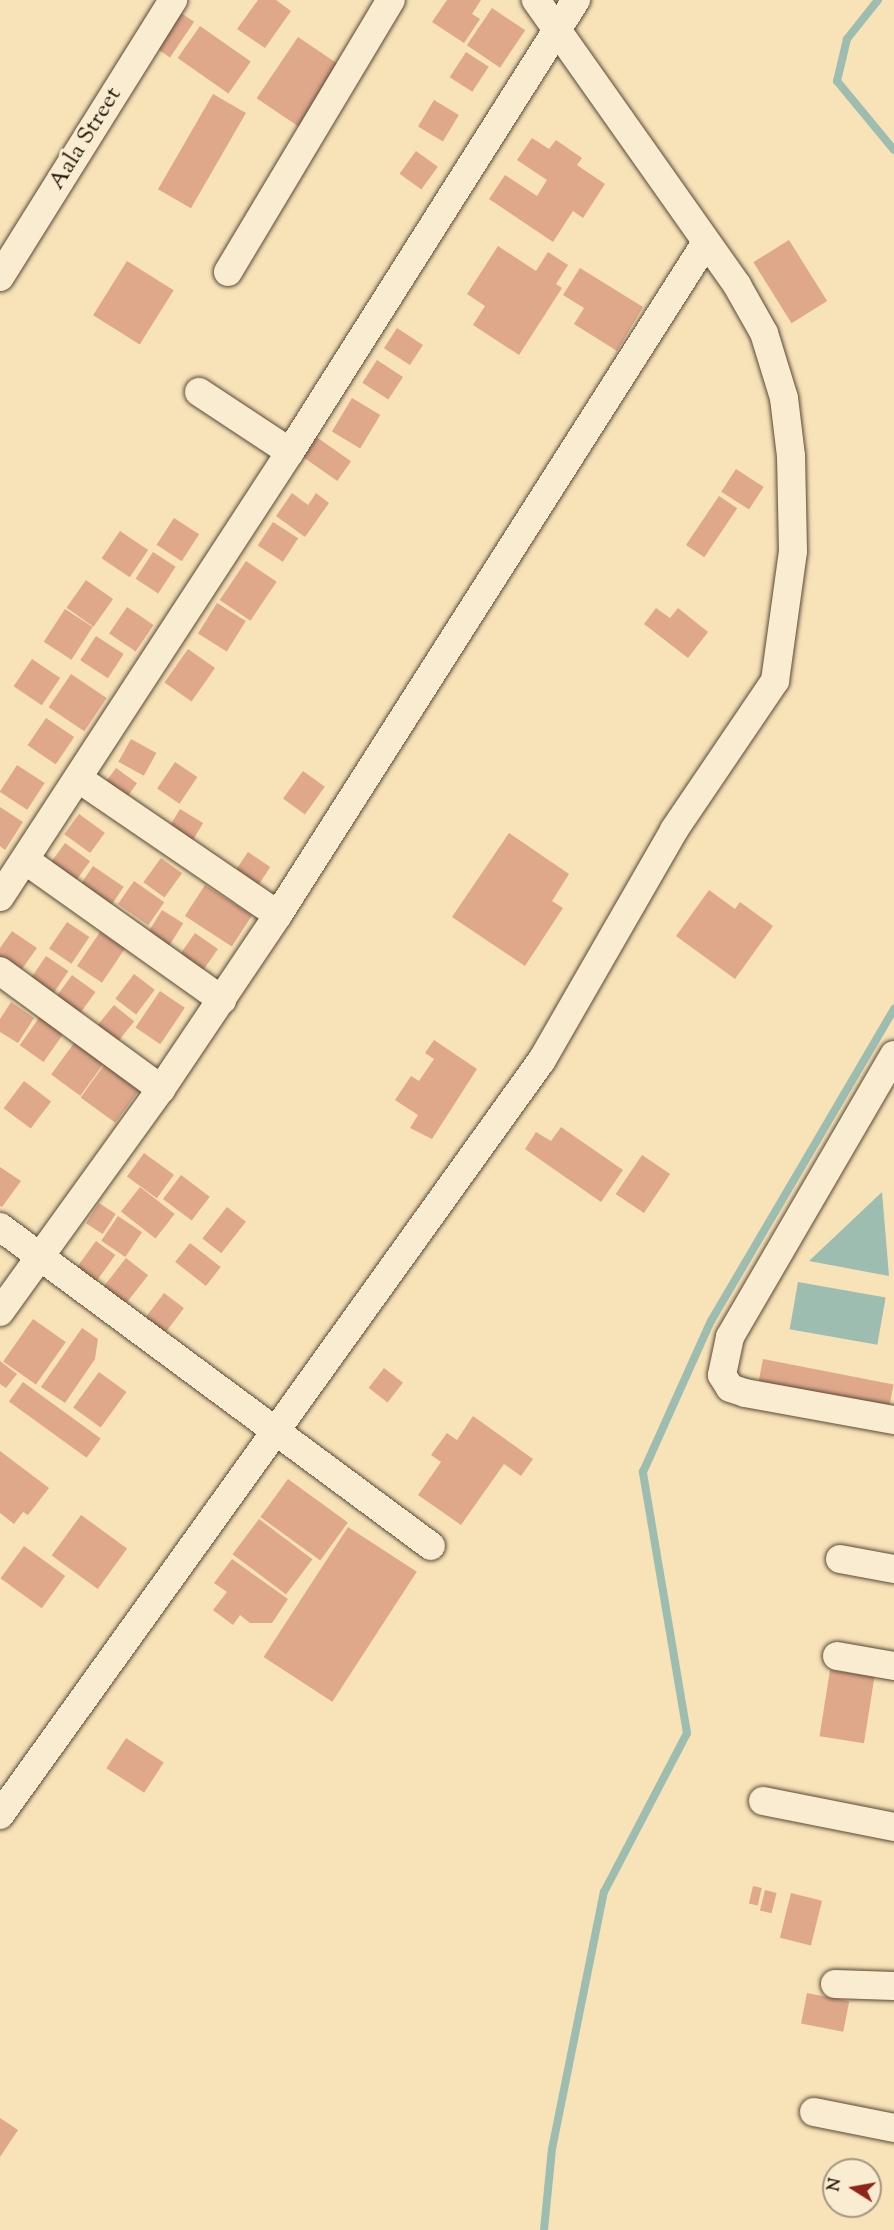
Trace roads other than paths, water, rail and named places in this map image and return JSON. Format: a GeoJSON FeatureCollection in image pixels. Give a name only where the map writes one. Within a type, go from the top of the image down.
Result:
{"type":"FeatureCollection","features":[{"type":"Feature","properties":{"kind":"street","name":"Aala Street"},"geometry":{"type":"LineString","coordinates":[[0,277],[173,0]]}},
{"type":"Feature","properties":{"kind":"street"},"geometry":{"type":"LineString","coordinates":[[228,272],[391,0]]}},
{"type":"Feature","properties":{"kind":"street"},"geometry":{"type":"LineString","coordinates":[[0,1815],[276,1435],[542,1060],[674,830],[775,681],[793,551],[784,399],[751,305],[705,244],[556,33],[536,0]]}},
{"type":"Feature","properties":{"kind":"street"},"geometry":{"type":"LineString","coordinates":[[0,897],[290,452],[576,0]]}},
{"type":"Feature","properties":{"kind":"street"},"geometry":{"type":"LineString","coordinates":[[0,1312],[161,1089],[222,1000],[705,244]]}},
{"type":"Feature","properties":{"kind":"street"},"geometry":{"type":"LineString","coordinates":[[199,392],[290,452]]}},
{"type":"Feature","properties":{"kind":"street"},"geometry":{"type":"LineString","coordinates":[[79,779],[278,915]]}},
{"type":"Feature","properties":{"kind":"street"},"geometry":{"type":"LineString","coordinates":[[25,860],[222,1000]]}},
{"type":"Feature","properties":{"kind":"street"},"geometry":{"type":"LineString","coordinates":[[0,971],[161,1089]]}},
{"type":"Feature","properties":{"kind":"street"},"geometry":{"type":"LineString","coordinates":[[894,1055],[730,1337],[722,1375],[730,1388],[745,1393],[894,1420]]}},
{"type":"Feature","properties":{"kind":"street"},"geometry":{"type":"LineString","coordinates":[[0,1227],[276,1435],[430,1546]]}},
{"type":"Feature","properties":{"kind":"street"},"geometry":{"type":"LineString","coordinates":[[840,1559],[894,1569]]}},
{"type":"Feature","properties":{"kind":"street"},"geometry":{"type":"LineString","coordinates":[[837,1656],[894,1666]]}},
{"type":"Feature","properties":{"kind":"street"},"geometry":{"type":"LineString","coordinates":[[763,1801],[894,1827]]}},
{"type":"Feature","properties":{"kind":"street"},"geometry":{"type":"LineString","coordinates":[[835,1984],[894,1986]]}},
{"type":"Feature","properties":{"kind":"street"},"geometry":{"type":"LineString","coordinates":[[814,2112],[894,2128]]}},
{"type":"Feature","properties":{"kind":"waterway"},"geometry":{"type":"LineString","coordinates":[[878,0],[847,39],[837,81],[894,150]]}},
{"type":"Feature","properties":{"kind":"waterway"},"geometry":{"type":"LineString","coordinates":[[544,2230],[552,2149],[604,1892],[687,1733],[643,1472],[711,1321],[894,1009]]}}]}
